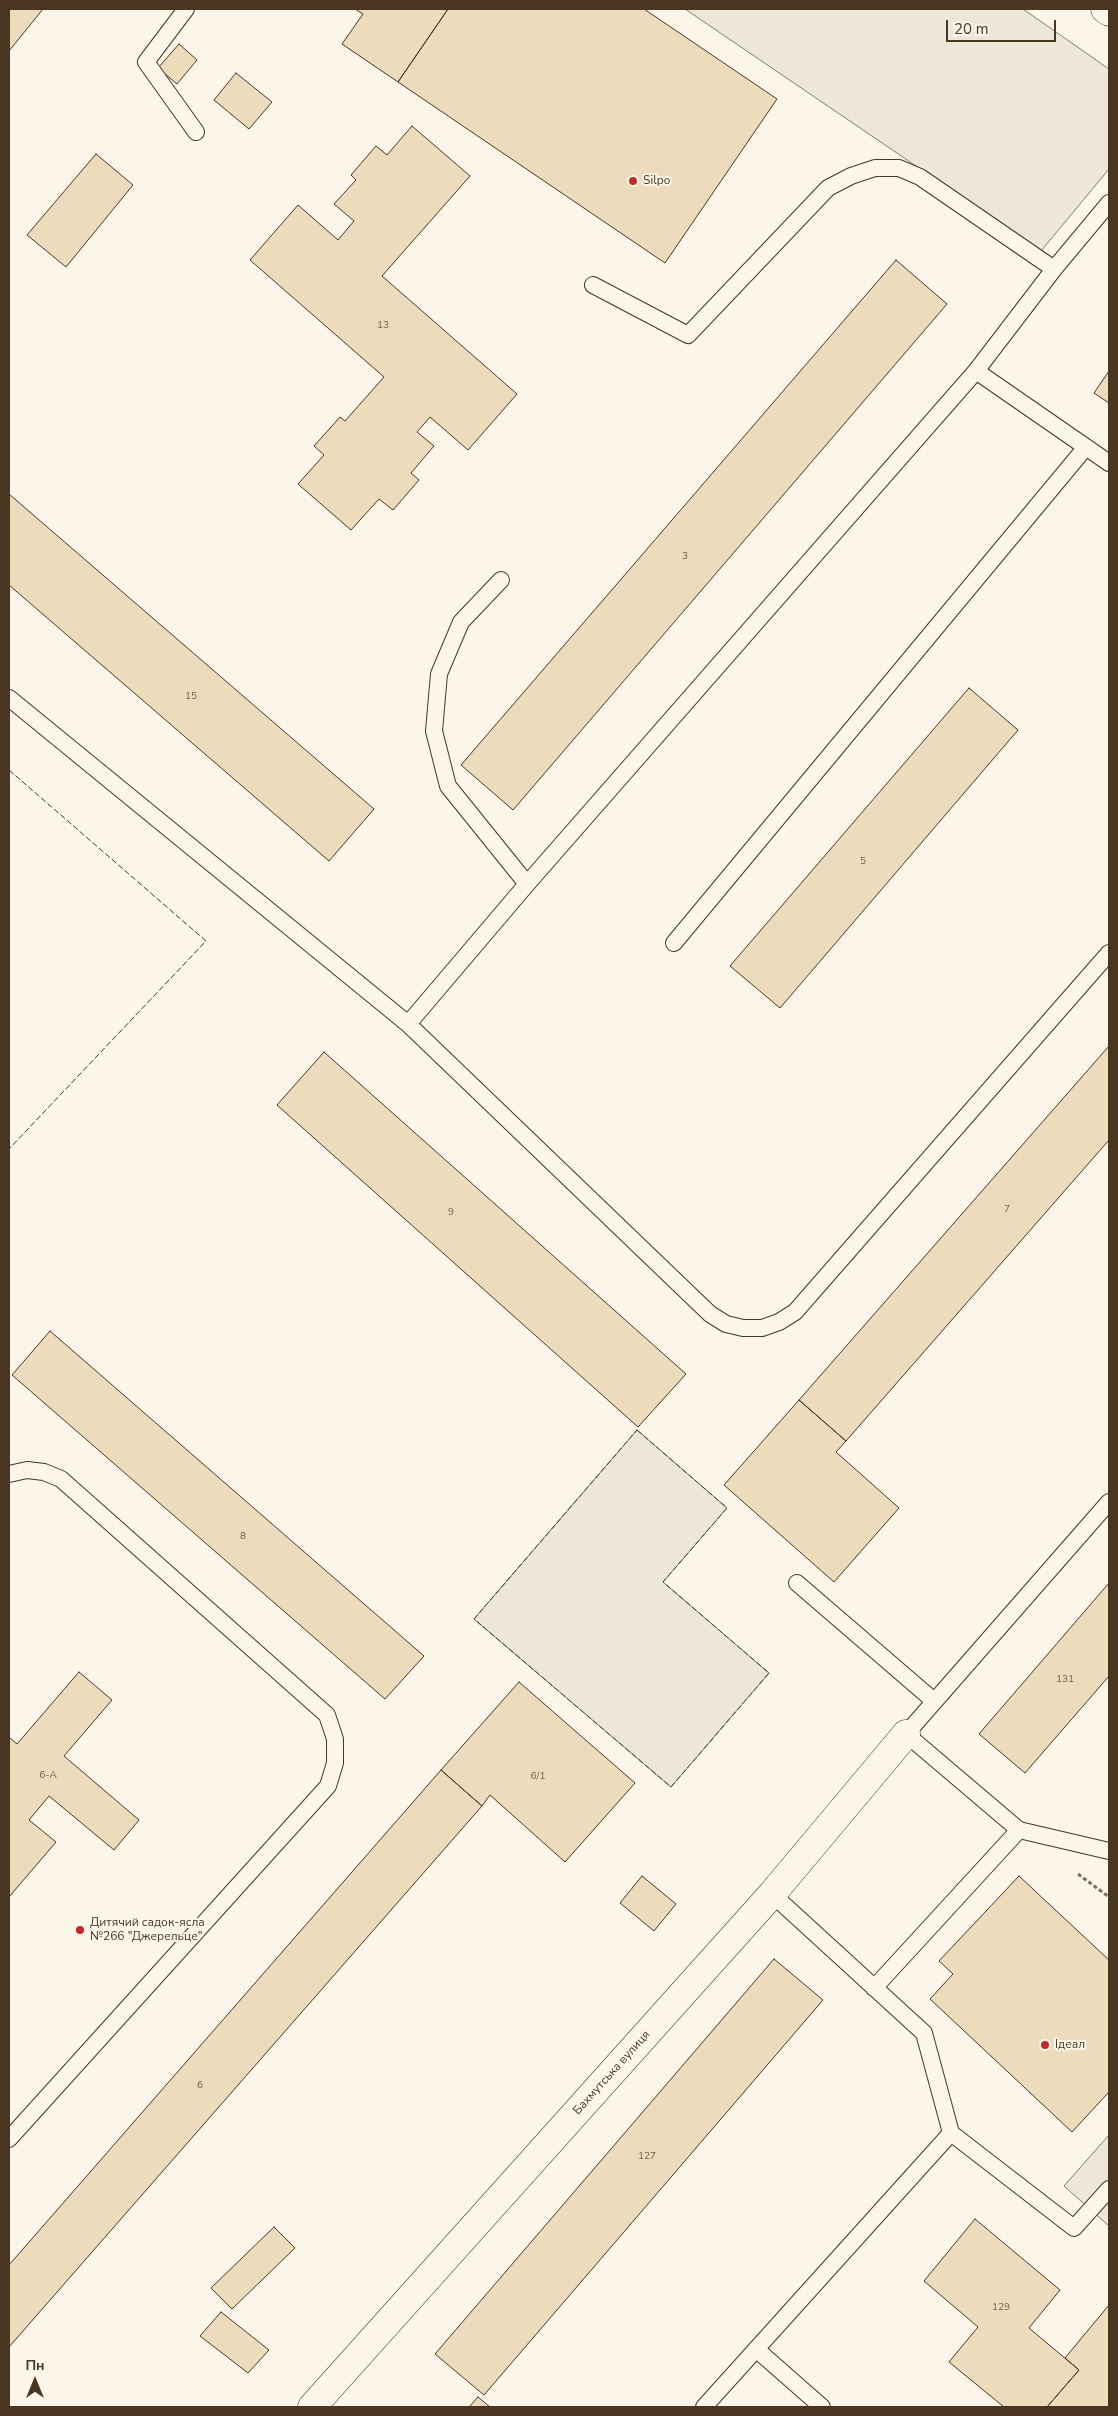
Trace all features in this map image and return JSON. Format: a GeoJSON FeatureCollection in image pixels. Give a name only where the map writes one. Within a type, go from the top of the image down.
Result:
{"type":"FeatureCollection","features":[{"type":"Feature","properties":{"kind":"street"},"geometry":{"type":"LineString","coordinates":[[1105,9],[1109,12]]}},
{"type":"Feature","properties":{"kind":"street","name":"Бахмутська вулиця"},"geometry":{"type":"LineString","coordinates":[[312,2407],[772,1894],[906,1734]]}},
{"type":"Feature","properties":{"kind":"lane"},"geometry":{"type":"LineString","coordinates":[[186,9],[146,62],[196,132]]}},
{"type":"Feature","properties":{"kind":"lane"},"geometry":{"type":"LineString","coordinates":[[593,285],[688,335],[828,188],[851,176],[875,168],[899,168],[920,177],[1054,269]]}},
{"type":"Feature","properties":{"kind":"lane"},"geometry":{"type":"LineString","coordinates":[[408,1024],[527,884],[976,371],[1054,269],[1109,203]]}},
{"type":"Feature","properties":{"kind":"lane"},"geometry":{"type":"LineString","coordinates":[[976,371],[1109,463]]}},
{"type":"Feature","properties":{"kind":"lane"},"geometry":{"type":"LineString","coordinates":[[674,943],[1086,447]]}},
{"type":"Feature","properties":{"kind":"lane"},"geometry":{"type":"LineString","coordinates":[[500,580],[462,622],[458,630],[439,674],[434,731],[448,786],[527,884]]}},
{"type":"Feature","properties":{"kind":"lane"},"geometry":{"type":"LineString","coordinates":[[9,698],[408,1024],[710,1314],[726,1324],[743,1328],[762,1328],[780,1322],[795,1312],[1109,954]]}},
{"type":"Feature","properties":{"kind":"lane"},"geometry":{"type":"LineString","coordinates":[[9,1474],[27,1470],[44,1472],[61,1479],[327,1715],[335,1738],[335,1763],[328,1786],[9,2139]]}},
{"type":"Feature","properties":{"kind":"lane"},"geometry":{"type":"LineString","coordinates":[[1109,1502],[906,1734],[1019,1830],[1109,1851]]}},
{"type":"Feature","properties":{"kind":"lane"},"geometry":{"type":"LineString","coordinates":[[797,1583],[934,1701]]}},
{"type":"Feature","properties":{"kind":"lane"},"geometry":{"type":"LineString","coordinates":[[874,1988],[1019,1830]]}},
{"type":"Feature","properties":{"kind":"lane"},"geometry":{"type":"LineString","coordinates":[[772,1894],[924,2034],[951,2133],[1074,2228],[1109,2189]]}},
{"type":"Feature","properties":{"kind":"lane"},"geometry":{"type":"LineString","coordinates":[[704,2407],[951,2133]]}},
{"type":"Feature","properties":{"kind":"lane"},"geometry":{"type":"LineString","coordinates":[[756,2349],[822,2407]]}},
{"type":"Feature","properties":{"kind":"shaded area"},"geometry":{"type":"Polygon","coordinates":[[[685,9],[1023,9],[1109,69],[1109,169],[1041,251],[685,9]]]}},
{"type":"Feature","properties":{"kind":"shaded area"},"geometry":{"type":"Polygon","coordinates":[[[637,1430],[727,1508],[663,1582],[769,1673],[671,1787],[474,1619],[637,1430]]]}},
{"type":"Feature","properties":{"kind":"shaded area"},"geometry":{"type":"Polygon","coordinates":[[[1109,2135],[1109,2226],[1064,2186],[1109,2135]]]}},
{"type":"Feature","properties":{"kind":"building"},"geometry":{"type":"Polygon","coordinates":[[[9,9],[43,9],[9,51],[9,9]]]}},
{"type":"Feature","properties":{"kind":"building"},"geometry":{"type":"Polygon","coordinates":[[[355,9],[448,9],[398,82],[342,44],[363,14],[355,9]]]}},
{"type":"Feature","properties":{"kind":"building","name":"Silpo"},"geometry":{"type":"Polygon","coordinates":[[[448,9],[644,9],[777,99],[665,263],[398,82],[448,9]]]}},
{"type":"Feature","properties":{"kind":"building"},"geometry":{"type":"Polygon","coordinates":[[[179,44],[197,60],[177,84],[158,68],[179,44]]]}},
{"type":"Feature","properties":{"kind":"building"},"geometry":{"type":"Polygon","coordinates":[[[236,73],[272,102],[249,129],[214,100],[236,73]]]}},
{"type":"Feature","properties":{"kind":"building"},"geometry":{"type":"Polygon","coordinates":[[[412,126],[470,176],[382,276],[517,394],[468,450],[430,417],[417,432],[434,446],[411,473],[419,480],[393,510],[379,499],[351,530],[298,484],[324,455],[314,446],[340,417],[345,421],[384,377],[250,260],[298,205],[338,240],[354,221],[334,204],[356,180],[351,175],[376,146],[387,155],[412,126]]]}},
{"type":"Feature","properties":{"kind":"building"},"geometry":{"type":"Polygon","coordinates":[[[96,154],[133,185],[66,267],[27,235],[96,154]]]}},
{"type":"Feature","properties":{"kind":"building"},"geometry":{"type":"Polygon","coordinates":[[[896,260],[947,304],[513,810],[461,765],[896,260]]]}},
{"type":"Feature","properties":{"kind":"building"},"geometry":{"type":"Polygon","coordinates":[[[1109,371],[1109,403],[1094,393],[1109,371]]]}},
{"type":"Feature","properties":{"kind":"building"},"geometry":{"type":"Polygon","coordinates":[[[9,494],[374,809],[329,861],[9,585],[9,494]]]}},
{"type":"Feature","properties":{"kind":"building"},"geometry":{"type":"Polygon","coordinates":[[[969,688],[1018,730],[780,1008],[730,966],[969,688]]]}},
{"type":"Feature","properties":{"kind":"building"},"geometry":{"type":"Polygon","coordinates":[[[1109,1046],[1109,1140],[846,1441],[799,1400],[1109,1046]]]}},
{"type":"Feature","properties":{"kind":"building"},"geometry":{"type":"Polygon","coordinates":[[[324,1052],[686,1374],[638,1427],[277,1105],[324,1052]]]}},
{"type":"Feature","properties":{"kind":"building"},"geometry":{"type":"Polygon","coordinates":[[[50,1331],[424,1656],[385,1699],[12,1375],[50,1331]]]}},
{"type":"Feature","properties":{"kind":"building"},"geometry":{"type":"Polygon","coordinates":[[[799,1400],[846,1441],[836,1452],[899,1508],[834,1582],[724,1485],[799,1400]]]}},
{"type":"Feature","properties":{"kind":"building"},"geometry":{"type":"Polygon","coordinates":[[[1109,1583],[1109,1676],[1025,1773],[979,1734],[1109,1583]]]}},
{"type":"Feature","properties":{"kind":"building"},"geometry":{"type":"Polygon","coordinates":[[[79,1672],[112,1700],[64,1756],[139,1820],[114,1850],[49,1796],[29,1820],[56,1842],[9,1897],[9,1737],[17,1744],[79,1672]]]}},
{"type":"Feature","properties":{"kind":"building"},"geometry":{"type":"Polygon","coordinates":[[[519,1682],[635,1783],[565,1862],[490,1795],[482,1806],[441,1770],[519,1682]]]}},
{"type":"Feature","properties":{"kind":"building"},"geometry":{"type":"Polygon","coordinates":[[[441,1770],[482,1806],[9,2347],[9,2265],[441,1770]]]}},
{"type":"Feature","properties":{"kind":"building"},"geometry":{"type":"Polygon","coordinates":[[[642,1876],[676,1904],[654,1931],[620,1903],[642,1876]]]}},
{"type":"Feature","properties":{"kind":"building","name":"Ідеал"},"geometry":{"type":"Polygon","coordinates":[[[1019,1876],[1109,1960],[1109,2092],[1072,2132],[930,1999],[953,1974],[939,1961],[1019,1876]]]}},
{"type":"Feature","properties":{"kind":"building"},"geometry":{"type":"Polygon","coordinates":[[[774,1959],[823,2000],[484,2395],[435,2354],[774,1959]]]}},
{"type":"Feature","properties":{"kind":"building"},"geometry":{"type":"Polygon","coordinates":[[[975,2219],[1060,2290],[1029,2328],[1079,2370],[1047,2407],[1004,2407],[949,2362],[978,2327],[924,2281],[975,2219]]]}},
{"type":"Feature","properties":{"kind":"building"},"geometry":{"type":"Polygon","coordinates":[[[274,2227],[295,2248],[232,2309],[211,2288],[274,2227]]]}},
{"type":"Feature","properties":{"kind":"building"},"geometry":{"type":"Polygon","coordinates":[[[1109,2305],[1109,2407],[1047,2407],[1079,2370],[1065,2358],[1109,2305]]]}},
{"type":"Feature","properties":{"kind":"building"},"geometry":{"type":"Polygon","coordinates":[[[221,2312],[269,2350],[248,2373],[200,2336],[221,2312]]]}},
{"type":"Feature","properties":{"kind":"building"},"geometry":{"type":"Polygon","coordinates":[[[478,2397],[490,2407],[469,2407],[478,2397]]]}},
{"type":"Feature","properties":{"kind":"fence"},"geometry":{"type":"LineString","coordinates":[[9,770],[206,941],[9,1149]]}},
{"type":"Feature","properties":{"kind":"fence"},"geometry":{"type":"LineString","coordinates":[[637,1430],[727,1508],[663,1582],[769,1673],[671,1787],[474,1619],[637,1430]]}},
{"type":"Feature","properties":{"kind":"place","name":"Silpo"},"geometry":{"type":"Point","coordinates":[633,181]}},
{"type":"Feature","properties":{"kind":"place","name":"Дитячий садок-ясла №266 \"Джерельце\""},"geometry":{"type":"Point","coordinates":[80,1930]}},
{"type":"Feature","properties":{"kind":"place","name":"Ідеал"},"geometry":{"type":"Point","coordinates":[1045,2045]}}]}
